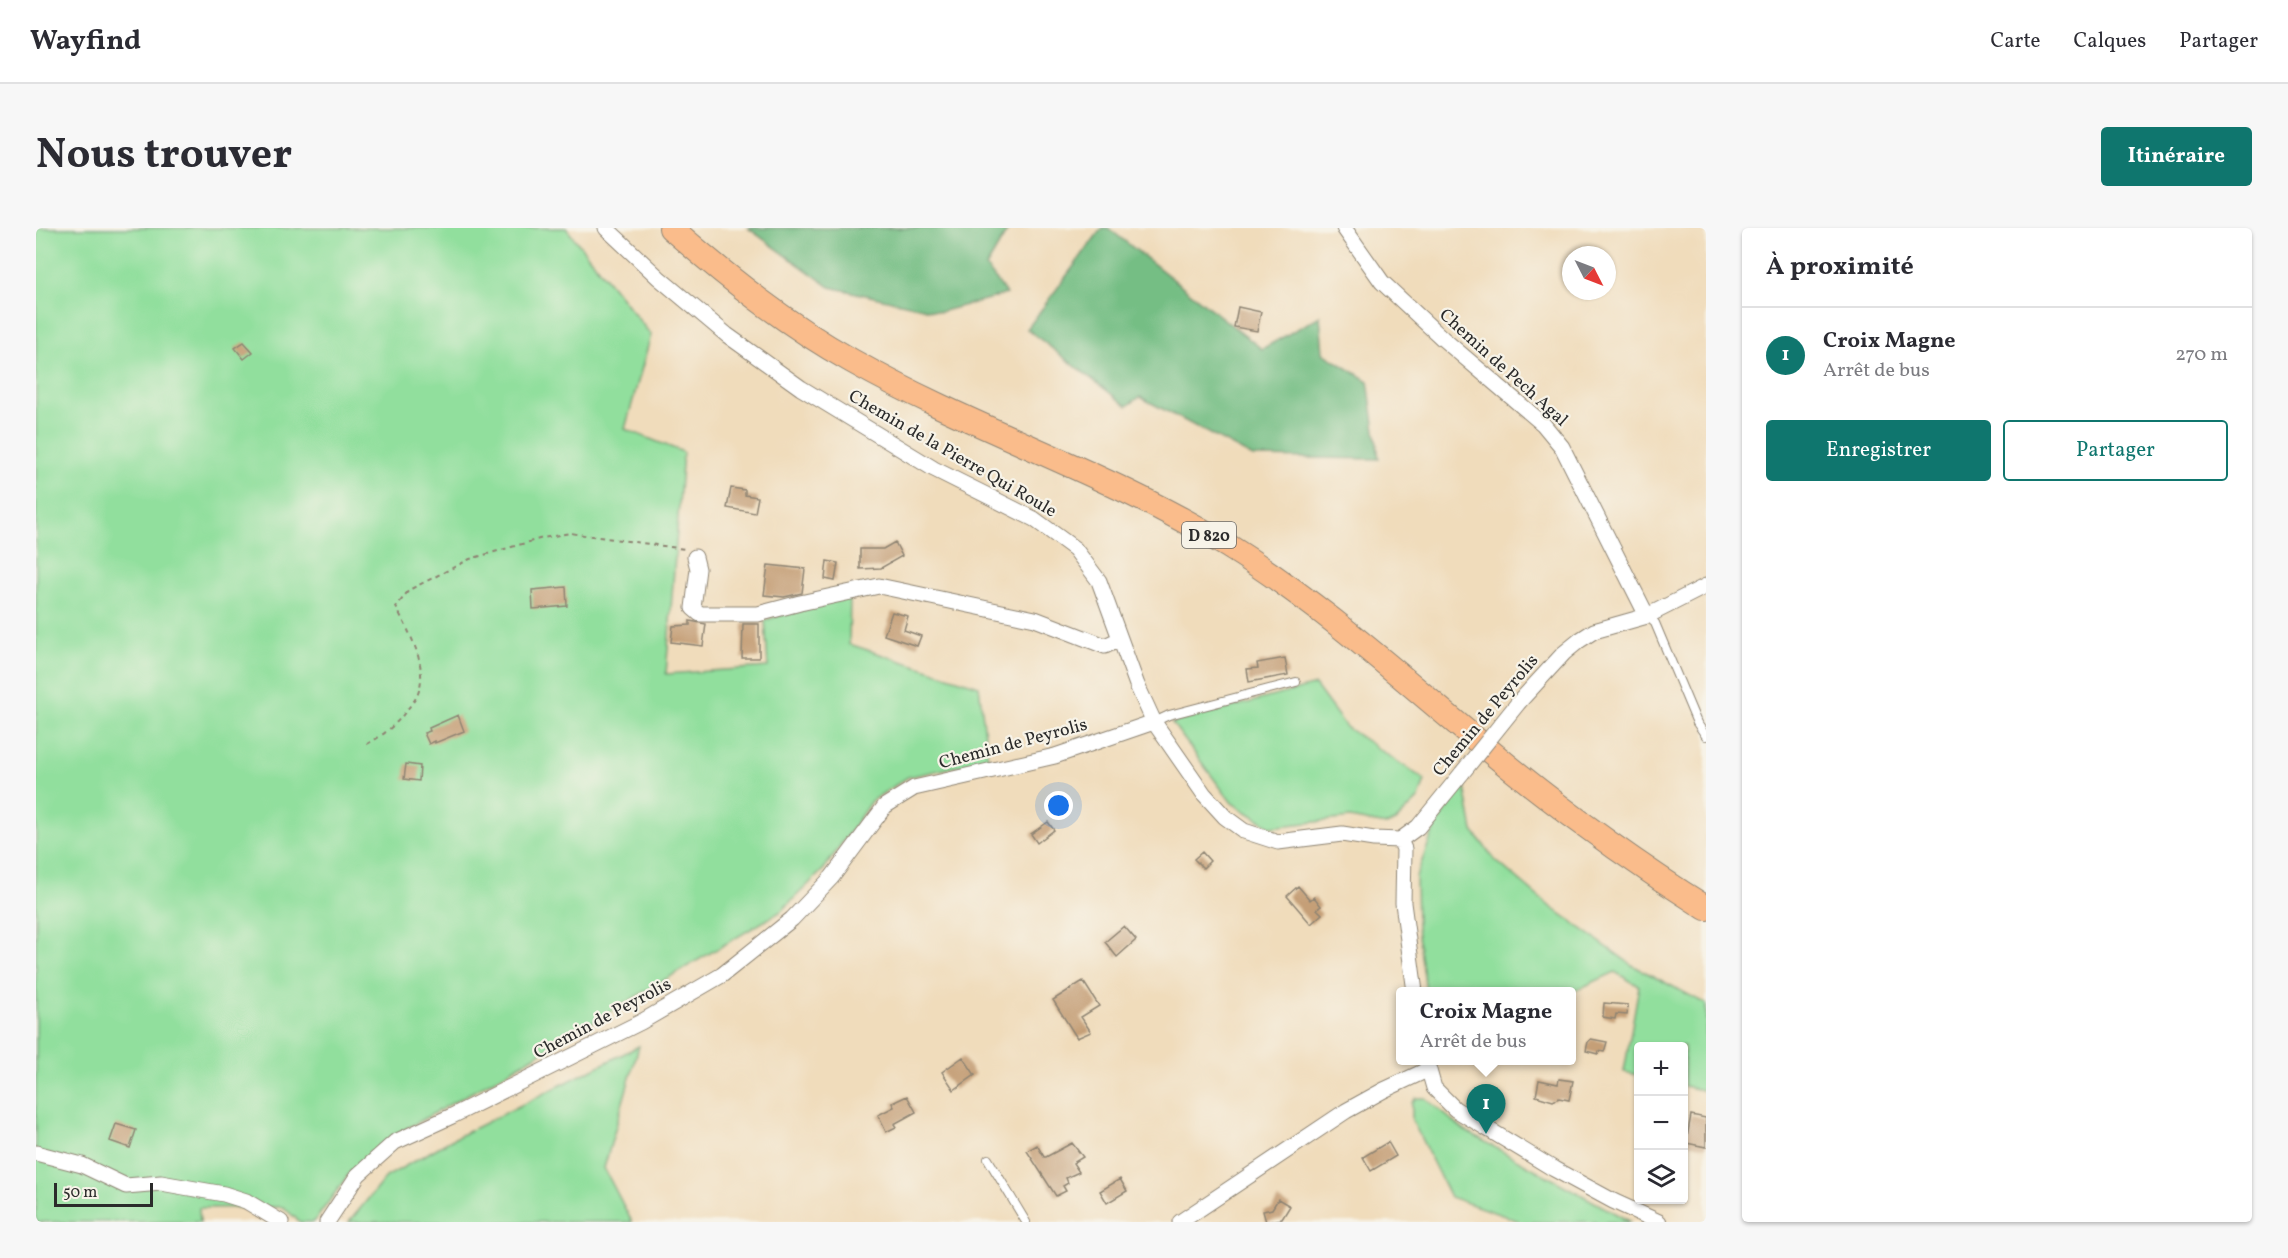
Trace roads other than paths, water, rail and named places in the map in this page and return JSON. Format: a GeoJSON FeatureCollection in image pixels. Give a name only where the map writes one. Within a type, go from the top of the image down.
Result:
{"type":"FeatureCollection","features":[{"type":"Feature","properties":{"kind":"main road","name":"D 820"},"geometry":{"type":"LineString","coordinates":[[671,228],[738,285],[783,318],[851,361],[921,397],[1140,498],[1228,546],[1295,591],[1354,637],[1514,771],[1594,832],[1706,908]]}},
{"type":"Feature","properties":{"kind":"street","name":"Chemin de la Pierre Qui Roule"},"geometry":{"type":"LineString","coordinates":[[606,228],[659,278],[727,335],[801,387],[934,469],[1034,519],[1075,549],[1099,581],[1137,685],[1154,722]]}},
{"type":"Feature","properties":{"kind":"street","name":"Chemin de Pech Agal"},"geometry":{"type":"LineString","coordinates":[[1344,228],[1382,282],[1442,338],[1543,424],[1562,447],[1647,616]]}},
{"type":"Feature","properties":{"kind":"street"},"geometry":{"type":"LineString","coordinates":[[695,557],[699,569],[693,608],[700,614],[758,614],[879,586],[1035,620],[1106,646],[1120,639]]}},
{"type":"Feature","properties":{"kind":"street","name":"Chemin de Peyrolis"},"geometry":{"type":"LineString","coordinates":[[1400,840],[1418,827],[1519,702],[1564,653],[1594,631],[1647,616],[1706,586]]}},
{"type":"Feature","properties":{"kind":"street"},"geometry":{"type":"LineString","coordinates":[[1154,722],[1204,794],[1226,817],[1244,831],[1278,842],[1342,834],[1400,840],[1404,849],[1403,903],[1414,987]]}},
{"type":"Feature","properties":{"kind":"street","name":"Chemin de Peyrolis"},"geometry":{"type":"LineString","coordinates":[[327,1222],[358,1175],[395,1142],[640,1022],[722,975],[792,919],[832,877],[885,806],[914,788],[1055,756],[1154,722]]}},
{"type":"Feature","properties":{"kind":"street"},"geometry":{"type":"LineString","coordinates":[[1180,1222],[1346,1112],[1426,1065],[1434,1088],[1455,1110],[1563,1174],[1659,1222]]}},
{"type":"Feature","properties":{"kind":"street"},"geometry":{"type":"LineString","coordinates":[[36,1153],[82,1165],[126,1186],[160,1183],[224,1194],[246,1201],[282,1222]]}},
{"type":"Feature","properties":{"kind":"lane"},"geometry":{"type":"LineString","coordinates":[[1647,616],[1654,623],[1697,723],[1706,736]]}},
{"type":"Feature","properties":{"kind":"lane"},"geometry":{"type":"LineString","coordinates":[[1154,722],[1169,714],[1296,682]]}},
{"type":"Feature","properties":{"kind":"lane"},"geometry":{"type":"LineString","coordinates":[[988,1159],[1026,1222]]}},
{"type":"Feature","properties":{"kind":"place","name":"Croix Magne"},"geometry":{"type":"Point","coordinates":[1486,1134]}}]}
